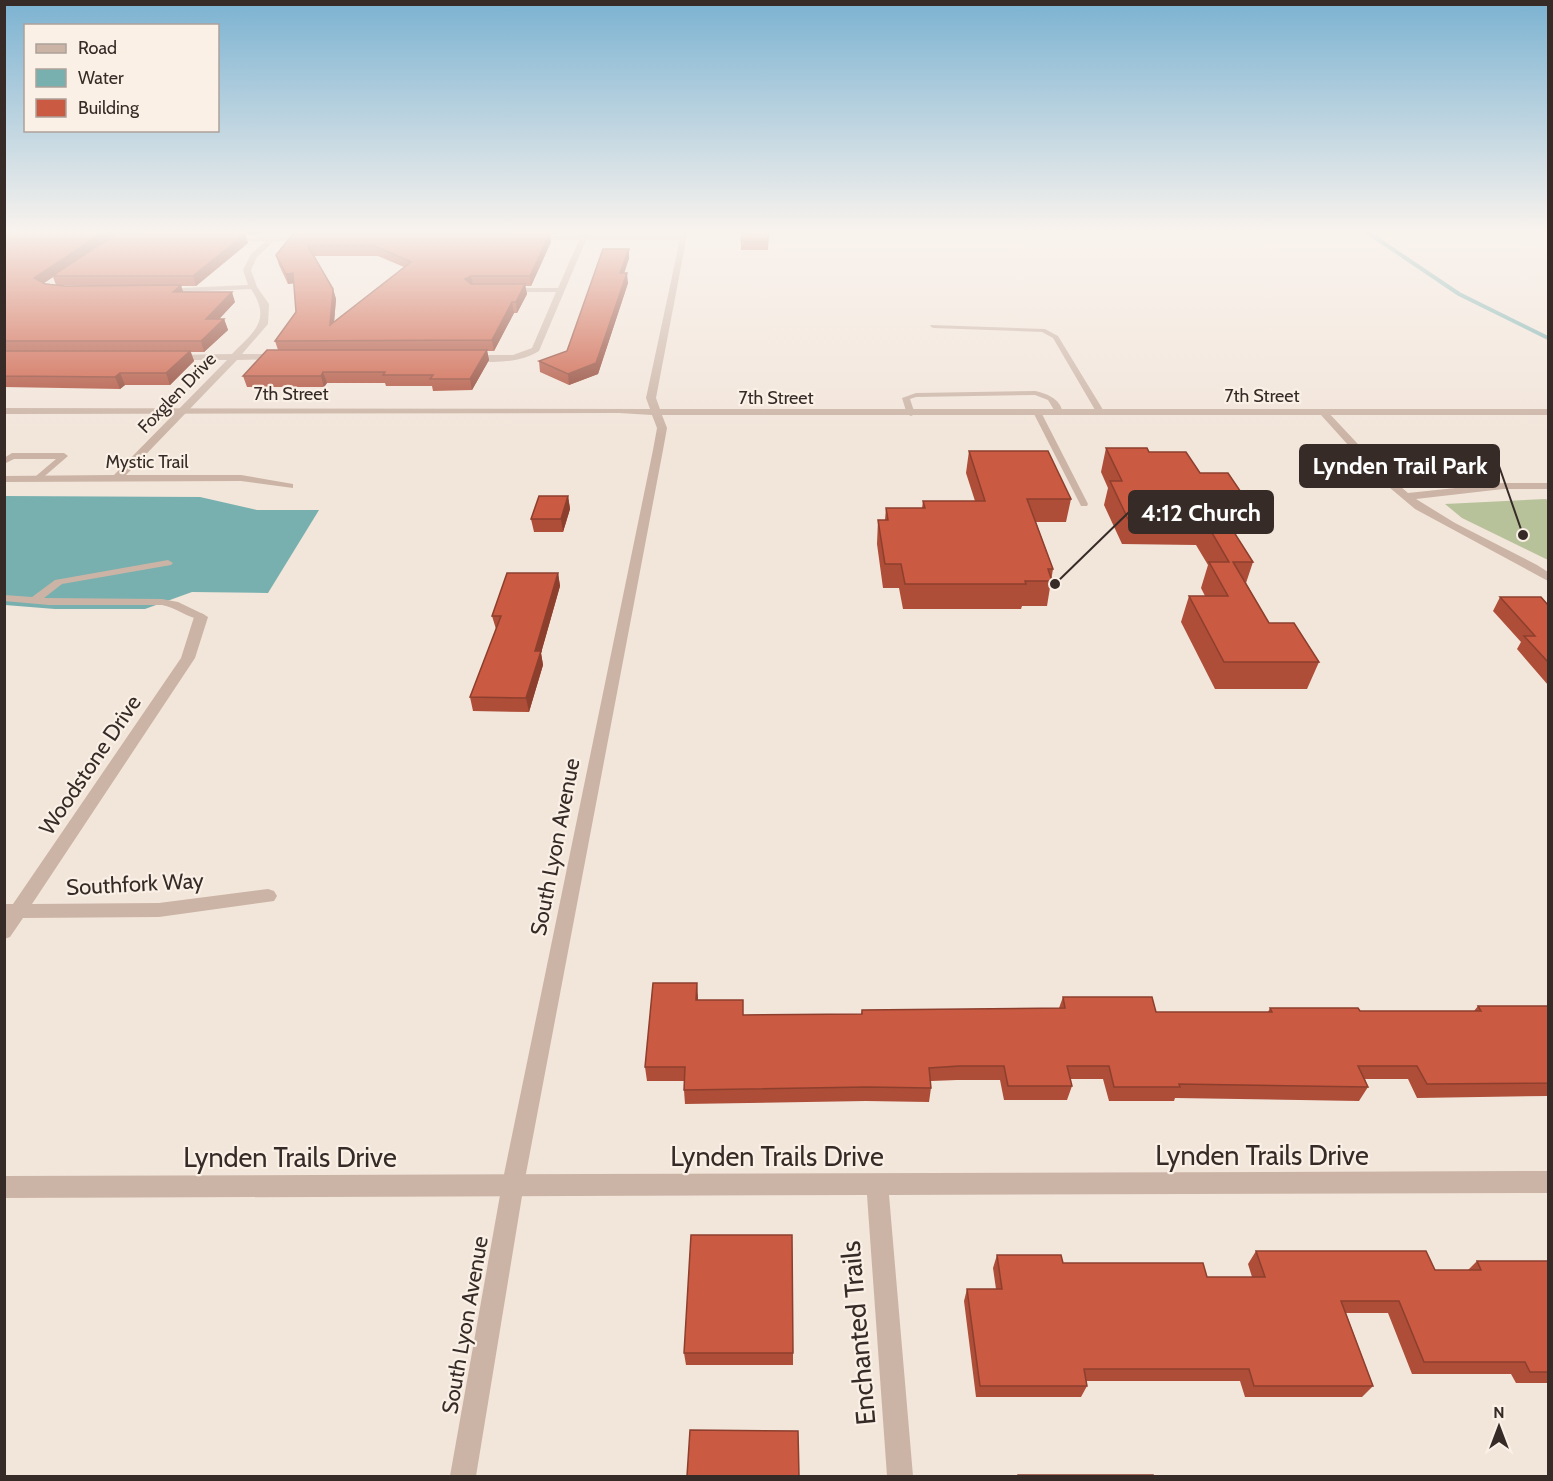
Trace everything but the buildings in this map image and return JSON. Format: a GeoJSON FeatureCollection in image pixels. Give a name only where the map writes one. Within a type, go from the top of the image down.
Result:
{"type":"FeatureCollection","features":[{"type":"Feature","properties":{"kind":"street","name":"Foxglen Drive"},"geometry":{"type":"LineString","coordinates":[[117,478],[235,357],[264,324],[265,304],[262,299]]}},
{"type":"Feature","properties":{"kind":"street"},"geometry":{"type":"LineString","coordinates":[[454,358],[510,357],[527,354],[536,349],[556,299]]}},
{"type":"Feature","properties":{"kind":"street","name":"South Lyon Avenue"},"geometry":{"type":"LineString","coordinates":[[463,1476],[513,1184],[662,428],[651,398],[671,299]]}},
{"type":"Feature","properties":{"kind":"street"},"geometry":{"type":"LineString","coordinates":[[165,357],[295,357]]}},
{"type":"Feature","properties":{"kind":"street","name":"7th Street"},"geometry":{"type":"LineString","coordinates":[[4,411],[619,410],[690,414],[1548,412]]}},
{"type":"Feature","properties":{"kind":"street"},"geometry":{"type":"LineString","coordinates":[[1324,413],[1406,496],[1444,523],[1548,578]]}},
{"type":"Feature","properties":{"kind":"street","name":"Mystic Trail"},"geometry":{"type":"LineString","coordinates":[[4,479],[241,478],[289,486]]}},
{"type":"Feature","properties":{"kind":"street"},"geometry":{"type":"LineString","coordinates":[[1406,496],[1503,486],[1548,486]]}},
{"type":"Feature","properties":{"kind":"street","name":"Woodstone Drive"},"geometry":{"type":"LineString","coordinates":[[4,932],[12,911],[188,658],[201,617]]}},
{"type":"Feature","properties":{"kind":"street","name":"Southfork Way"},"geometry":{"type":"LineString","coordinates":[[12,911],[159,910],[268,896]]}},
{"type":"Feature","properties":{"kind":"street","name":"Lynden Trails Drive"},"geometry":{"type":"LineString","coordinates":[[4,1187],[1548,1182]]}},
{"type":"Feature","properties":{"kind":"street","name":"Enchanted Trails"},"geometry":{"type":"LineString","coordinates":[[877,1185],[900,1476]]}},
{"type":"Feature","properties":{"kind":"lane"},"geometry":{"type":"LineString","coordinates":[[933,326],[1043,330],[1050,333],[1056,337],[1101,413]]}},
{"type":"Feature","properties":{"kind":"lane"},"geometry":{"type":"LineString","coordinates":[[911,414],[906,398],[916,395],[1035,393],[1055,400],[1060,413]]}},
{"type":"Feature","properties":{"kind":"lane"},"geometry":{"type":"LineString","coordinates":[[1038,414],[1084,504]]}},
{"type":"Feature","properties":{"kind":"lane"},"geometry":{"type":"LineString","coordinates":[[4,462],[12,456],[64,456],[39,478]]}},
{"type":"Feature","properties":{"kind":"lane"},"geometry":{"type":"LineString","coordinates":[[34,601],[59,582],[168,563]]}},
{"type":"Feature","properties":{"kind":"lane"},"geometry":{"type":"LineString","coordinates":[[4,598],[34,601],[162,602],[174,604],[201,617]]}},
{"type":"Feature","properties":{"kind":"green space"},"geometry":{"type":"Polygon","coordinates":[[[1546,499],[1548,501],[1548,560],[1462,518],[1445,504],[1546,499]]]}},
{"type":"Feature","properties":{"kind":"water"},"geometry":{"type":"Polygon","coordinates":[[[5,496],[200,497],[257,510],[319,510],[268,593],[192,592],[145,609],[55,609],[5,605],[5,496]]]}},
{"type":"Feature","properties":{"kind":"waterway"},"geometry":{"type":"LineString","coordinates":[[1469,299],[1548,338]]}},
{"type":"Feature","properties":{"kind":"place","name":"Lynden Trail Park"},"geometry":{"type":"Point","coordinates":[1523,535]}},
{"type":"Feature","properties":{"kind":"place","name":"4:12 Church"},"geometry":{"type":"Point","coordinates":[1055,584]}}]}
